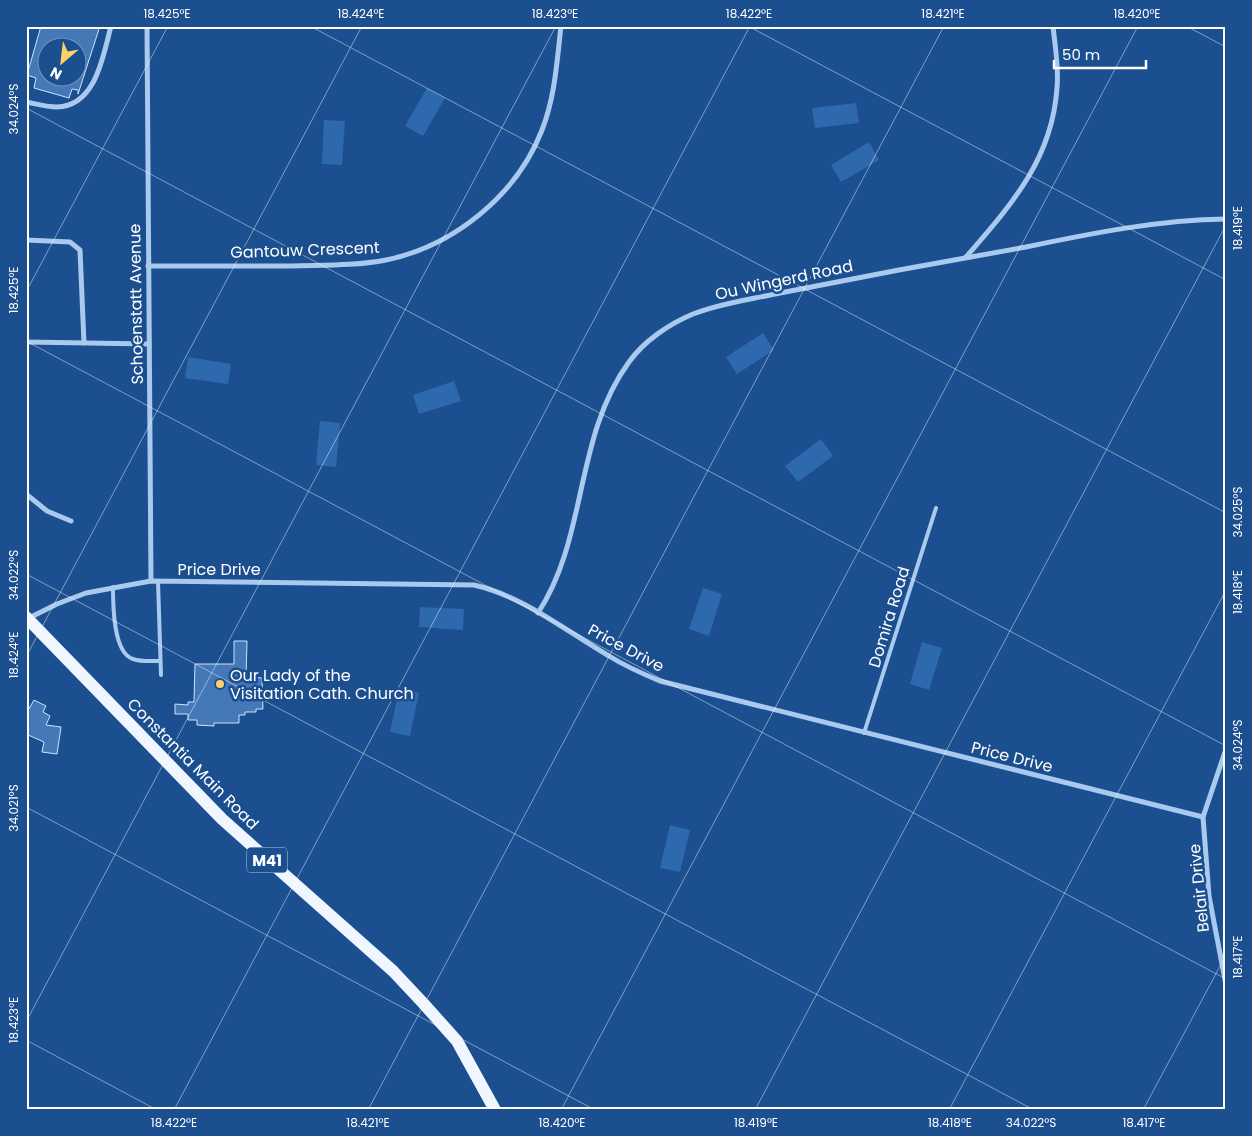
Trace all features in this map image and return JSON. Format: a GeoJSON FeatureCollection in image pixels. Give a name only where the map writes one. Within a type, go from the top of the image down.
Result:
{"type":"FeatureCollection","features":[{"type":"Feature","properties":{"kind":"main road","name":"Constantia Main Road"},"geometry":{"type":"LineString","coordinates":[[27,618],[222,819],[393,971],[424,1003],[457,1041],[495,1110]]}},
{"type":"Feature","properties":{"kind":"street"},"geometry":{"type":"LineString","coordinates":[[26,102],[56,107],[72,105],[80,99],[91,87],[111,26]]}},
{"type":"Feature","properties":{"kind":"street","name":"Schoenstatt Avenue"},"geometry":{"type":"LineString","coordinates":[[148,26],[151,581]]}},
{"type":"Feature","properties":{"kind":"street","name":"Gantouw Crescent"},"geometry":{"type":"LineString","coordinates":[[148,266],[363,264],[405,255],[446,237],[483,212],[523,167],[534,150],[551,101],[561,26]]}},
{"type":"Feature","properties":{"kind":"street"},"geometry":{"type":"LineString","coordinates":[[966,257],[1015,199],[1034,169],[1048,138],[1054,117],[1058,86],[1053,26]]}},
{"type":"Feature","properties":{"kind":"street","name":"Ou Wingerd Road"},"geometry":{"type":"LineString","coordinates":[[538,613],[554,586],[562,564],[591,442],[603,407],[630,360],[652,338],[690,316],[728,304],[1127,226],[1226,219]]}},
{"type":"Feature","properties":{"kind":"street"},"geometry":{"type":"LineString","coordinates":[[26,240],[70,242],[80,250],[84,343]]}},
{"type":"Feature","properties":{"kind":"street"},"geometry":{"type":"LineString","coordinates":[[26,342],[149,344]]}},
{"type":"Feature","properties":{"kind":"street"},"geometry":{"type":"LineString","coordinates":[[26,494],[47,511],[71,521]]}},
{"type":"Feature","properties":{"kind":"street","name":"Price Drive"},"geometry":{"type":"LineString","coordinates":[[27,618],[57,604],[112,587],[151,581],[463,583],[485,587],[538,613],[610,657],[660,681],[1203,817]]}},
{"type":"Feature","properties":{"kind":"street"},"geometry":{"type":"LineString","coordinates":[[1203,817],[1226,749]]}},
{"type":"Feature","properties":{"kind":"street","name":"Belair Drive"},"geometry":{"type":"LineString","coordinates":[[1203,817],[1208,896],[1226,986]]}},
{"type":"Feature","properties":{"kind":"lane","name":"Domira Road"},"geometry":{"type":"LineString","coordinates":[[864,733],[936,508]]}},
{"type":"Feature","properties":{"kind":"lane"},"geometry":{"type":"LineString","coordinates":[[158,581],[161,675]]}},
{"type":"Feature","properties":{"kind":"lane"},"geometry":{"type":"LineString","coordinates":[[112,587],[120,646],[124,654],[131,659],[160,661]]}},
{"type":"Feature","properties":{"kind":"shaded area"},"geometry":{"type":"Polygon","coordinates":[[[427,88],[445,98],[423,136],[405,126],[427,88]]]}},
{"type":"Feature","properties":{"kind":"shaded area"},"geometry":{"type":"Polygon","coordinates":[[[856,103],[859,123],[815,128],[812,108],[856,103]]]}},
{"type":"Feature","properties":{"kind":"shaded area"},"geometry":{"type":"Polygon","coordinates":[[[324,120],[345,121],[342,165],[322,164],[324,120]]]}},
{"type":"Feature","properties":{"kind":"shaded area"},"geometry":{"type":"Polygon","coordinates":[[[869,142],[879,160],[841,182],[831,165],[869,142]]]}},
{"type":"Feature","properties":{"kind":"shaded area"},"geometry":{"type":"Polygon","coordinates":[[[763,333],[774,350],[737,374],[726,357],[763,333]]]}},
{"type":"Feature","properties":{"kind":"shaded area"},"geometry":{"type":"Polygon","coordinates":[[[188,357],[231,364],[228,384],[185,378],[188,357]]]}},
{"type":"Feature","properties":{"kind":"shaded area"},"geometry":{"type":"Polygon","coordinates":[[[454,381],[461,401],[419,414],[413,395],[454,381]]]}},
{"type":"Feature","properties":{"kind":"shaded area"},"geometry":{"type":"Polygon","coordinates":[[[320,421],[340,423],[336,467],[316,465],[320,421]]]}},
{"type":"Feature","properties":{"kind":"shaded area"},"geometry":{"type":"Polygon","coordinates":[[[821,439],[833,456],[798,482],[785,466],[821,439]]]}},
{"type":"Feature","properties":{"kind":"shaded area"},"geometry":{"type":"Polygon","coordinates":[[[703,588],[722,594],[709,636],[689,629],[703,588]]]}},
{"type":"Feature","properties":{"kind":"shaded area"},"geometry":{"type":"Polygon","coordinates":[[[420,607],[464,609],[463,630],[419,627],[420,607]]]}},
{"type":"Feature","properties":{"kind":"shaded area"},"geometry":{"type":"Polygon","coordinates":[[[922,642],[942,648],[929,690],[910,684],[922,642]]]}},
{"type":"Feature","properties":{"kind":"shaded area"},"geometry":{"type":"Polygon","coordinates":[[[399,689],[419,693],[410,736],[390,732],[399,689]]]}},
{"type":"Feature","properties":{"kind":"shaded area"},"geometry":{"type":"Polygon","coordinates":[[[670,825],[690,830],[680,872],[660,868],[670,825]]]}},
{"type":"Feature","properties":{"kind":"building"},"geometry":{"type":"Polygon","coordinates":[[[41,26],[100,26],[88,63],[88,38],[38,38],[38,88],[80,88],[78,94],[78,90],[72,89],[69,98],[34,88],[36,78],[27,75],[41,26]]]}},
{"type":"Feature","properties":{"kind":"building","name":"Our Lady of the Visitation Cath. Church"},"geometry":{"type":"Polygon","coordinates":[[[234,641],[247,641],[246,677],[262,678],[263,709],[256,709],[256,712],[245,712],[245,715],[239,715],[239,723],[214,723],[214,726],[197,725],[197,720],[188,720],[188,714],[175,714],[175,704],[188,705],[188,702],[194,702],[195,664],[234,664],[234,641]]]}},
{"type":"Feature","properties":{"kind":"building"},"geometry":{"type":"Polygon","coordinates":[[[34,700],[46,706],[43,712],[50,716],[46,725],[61,727],[57,754],[42,752],[44,742],[26,734],[26,714],[34,700]]]}},
{"type":"Feature","properties":{"kind":"place","name":"Our Lady of the Visitation Cath. Church"},"geometry":{"type":"Point","coordinates":[220,684]}}]}
